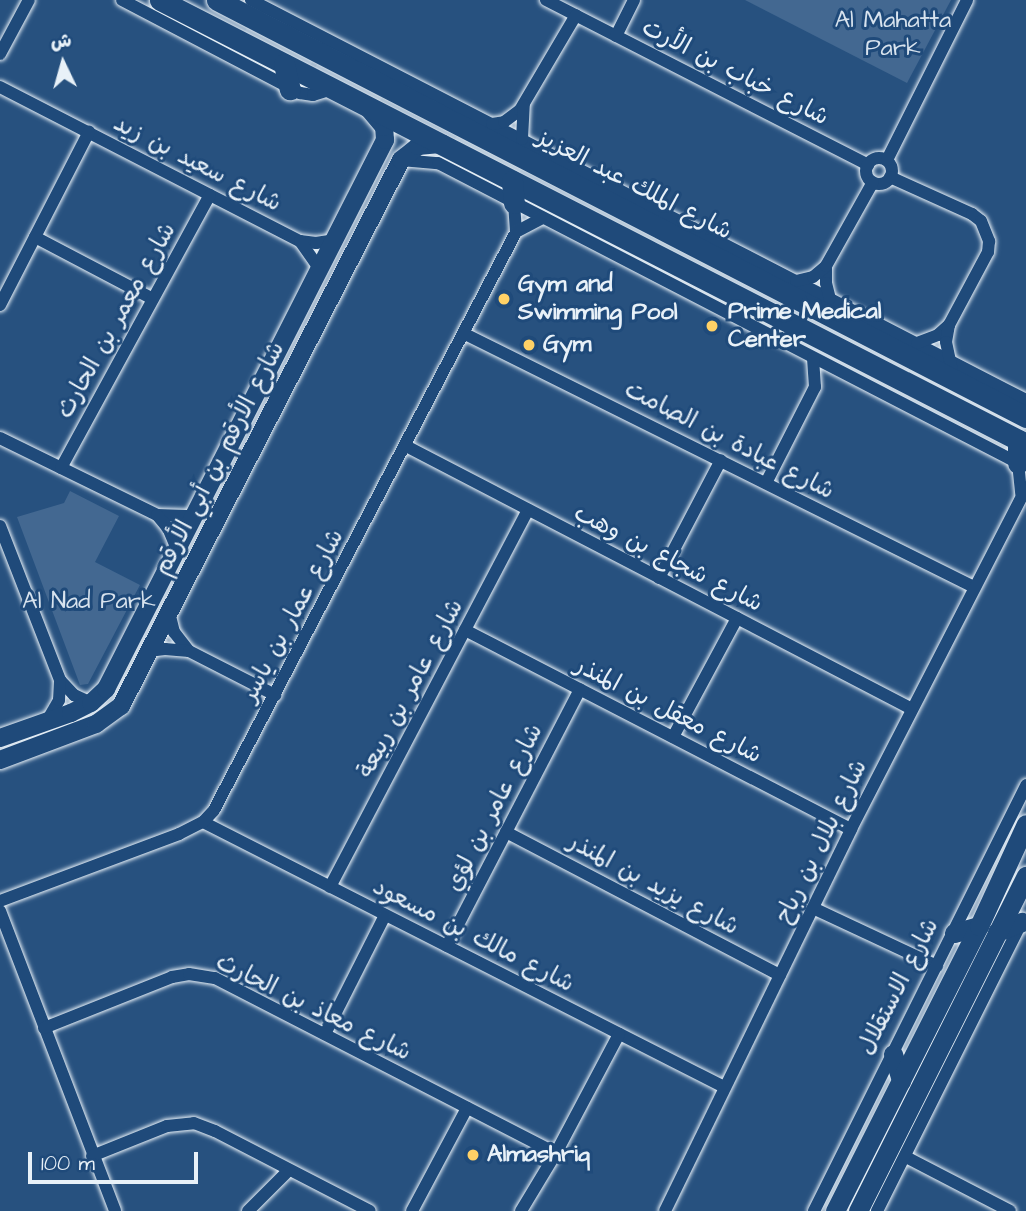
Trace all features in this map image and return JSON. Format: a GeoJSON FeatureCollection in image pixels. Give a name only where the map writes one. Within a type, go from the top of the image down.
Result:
{"type":"FeatureCollection","features":[{"type":"Feature","properties":{"kind":"highway"},"geometry":{"type":"LineString","coordinates":[[160,0],[332,89],[364,102],[410,129],[446,144],[512,181],[881,371],[1022,453]]}},
{"type":"Feature","properties":{"kind":"highway","name":"شارع الملك عبد العزيز"},"geometry":{"type":"LineString","coordinates":[[217,0],[1026,417]]}},
{"type":"Feature","properties":{"kind":"highway"},"geometry":{"type":"LineString","coordinates":[[169,24],[191,16]]}},
{"type":"Feature","properties":{"kind":"highway"},"geometry":{"type":"LineString","coordinates":[[341,64],[364,59]]}},
{"type":"Feature","properties":{"kind":"highway"},"geometry":{"type":"LineString","coordinates":[[284,64],[290,89]]}},
{"type":"Feature","properties":{"kind":"highway"},"geometry":{"type":"LineString","coordinates":[[522,139],[530,161]]}},
{"type":"Feature","properties":{"kind":"highway"},"geometry":{"type":"LineString","coordinates":[[512,181],[514,203]]}},
{"type":"Feature","properties":{"kind":"highway"},"geometry":{"type":"LineString","coordinates":[[646,221],[668,216]]}},
{"type":"Feature","properties":{"kind":"highway"},"geometry":{"type":"LineString","coordinates":[[680,289],[703,280]]}},
{"type":"Feature","properties":{"kind":"highway"},"geometry":{"type":"LineString","coordinates":[[848,376],[881,371]]}},
{"type":"Feature","properties":{"kind":"main road","name":"شارع الاستقلال"},"geometry":{"type":"LineString","coordinates":[[858,1211],[949,1027],[1026,824]]}},
{"type":"Feature","properties":{"kind":"main road","name":"شارع الاستقلال"},"geometry":{"type":"LineString","coordinates":[[835,1211],[901,1081],[988,929],[1026,876]]}},
{"type":"Feature","properties":{"kind":"main road"},"geometry":{"type":"LineString","coordinates":[[954,933],[988,929],[1024,918]]}},
{"type":"Feature","properties":{"kind":"main road"},"geometry":{"type":"LineString","coordinates":[[949,1027],[955,1054]]}},
{"type":"Feature","properties":{"kind":"main road"},"geometry":{"type":"LineString","coordinates":[[893,1054],[901,1081]]}},
{"type":"Feature","properties":{"kind":"street"},"geometry":{"type":"LineString","coordinates":[[0,54],[29,0]]}},
{"type":"Feature","properties":{"kind":"street"},"geometry":{"type":"LineString","coordinates":[[122,0],[290,89],[313,94],[332,89]]}},
{"type":"Feature","properties":{"kind":"street","name":"شارع الملك عبد العزيز"},"geometry":{"type":"LineString","coordinates":[[251,0],[1026,400]]}},
{"type":"Feature","properties":{"kind":"street","name":"شارع خباب بن الأرت"},"geometry":{"type":"LineString","coordinates":[[546,0],[868,165]]}},
{"type":"Feature","properties":{"kind":"street"},"geometry":{"type":"LineString","coordinates":[[616,36],[634,0]]}},
{"type":"Feature","properties":{"kind":"street"},"geometry":{"type":"LineString","coordinates":[[887,160],[967,0]]}},
{"type":"Feature","properties":{"kind":"street"},"geometry":{"type":"LineString","coordinates":[[492,124],[510,119],[524,105],[576,15]]}},
{"type":"Feature","properties":{"kind":"street","name":"شارع سعيد بن زيد"},"geometry":{"type":"LineString","coordinates":[[0,87],[300,241],[316,243],[336,240]]}},
{"type":"Feature","properties":{"kind":"street","name":"شارع الأرقم بن أبي الأرقم"},"geometry":{"type":"LineString","coordinates":[[0,738],[91,703],[106,689],[375,161],[386,134],[364,102]]}},
{"type":"Feature","properties":{"kind":"street"},"geometry":{"type":"LineString","coordinates":[[522,139],[524,105]]}},
{"type":"Feature","properties":{"kind":"street"},"geometry":{"type":"LineString","coordinates":[[0,304],[89,132]]}},
{"type":"Feature","properties":{"kind":"street"},"geometry":{"type":"LineString","coordinates":[[401,160],[418,146],[446,144]]}},
{"type":"Feature","properties":{"kind":"street"},"geometry":{"type":"LineString","coordinates":[[375,161],[382,159],[389,167],[378,188],[379,199]]}},
{"type":"Feature","properties":{"kind":"street"},"geometry":{"type":"LineString","coordinates":[[874,159],[887,160],[892,168],[890,177],[885,183],[873,182],[867,175],[868,165],[874,159]]}},
{"type":"Feature","properties":{"kind":"street"},"geometry":{"type":"LineString","coordinates":[[401,160],[438,163],[848,376],[1022,453]]}},
{"type":"Feature","properties":{"kind":"street","name":"شارع الأرقم بن أبي الأرقم"},"geometry":{"type":"LineString","coordinates":[[0,760],[96,724],[114,713],[126,697],[401,160]]}},
{"type":"Feature","properties":{"kind":"street"},"geometry":{"type":"LineString","coordinates":[[890,177],[961,208],[981,221],[987,230],[988,252],[949,325],[946,342],[949,360],[963,385]]}},
{"type":"Feature","properties":{"kind":"street"},"geometry":{"type":"LineString","coordinates":[[796,281],[813,277],[826,266],[873,182]]}},
{"type":"Feature","properties":{"kind":"street","name":"شارع معمر بن الحارث"},"geometry":{"type":"LineString","coordinates":[[61,468],[210,195]]}},
{"type":"Feature","properties":{"kind":"street"},"geometry":{"type":"LineString","coordinates":[[514,203],[516,232],[542,218]]}},
{"type":"Feature","properties":{"kind":"street","name":"شارع عمار بن ياسر"},"geometry":{"type":"LineString","coordinates":[[0,901],[179,834],[203,822],[223,796],[516,232]]}},
{"type":"Feature","properties":{"kind":"street"},"geometry":{"type":"LineString","coordinates":[[35,237],[153,299]]}},
{"type":"Feature","properties":{"kind":"street","name":"شارع سعيد بن زيد"},"geometry":{"type":"LineString","coordinates":[[300,241],[320,270]]}},
{"type":"Feature","properties":{"kind":"street"},"geometry":{"type":"LineString","coordinates":[[826,266],[830,299]]}},
{"type":"Feature","properties":{"kind":"street"},"geometry":{"type":"LineString","coordinates":[[917,343],[938,335],[949,325]]}},
{"type":"Feature","properties":{"kind":"street","name":"شارع عبادة بن الصامت"},"geometry":{"type":"LineString","coordinates":[[465,334],[974,587]]}},
{"type":"Feature","properties":{"kind":"street"},"geometry":{"type":"LineString","coordinates":[[766,483],[814,387],[813,358]]}},
{"type":"Feature","properties":{"kind":"street"},"geometry":{"type":"LineString","coordinates":[[814,387],[848,376]]}},
{"type":"Feature","properties":{"kind":"street"},"geometry":{"type":"LineString","coordinates":[[3,441],[157,515],[168,528],[177,549]]}},
{"type":"Feature","properties":{"kind":"street","name":"شارع شجاع بن وهب"},"geometry":{"type":"LineString","coordinates":[[406,446],[912,709]]}},
{"type":"Feature","properties":{"kind":"street","name":"شارع بلال بن رباح"},"geometry":{"type":"LineString","coordinates":[[664,1211],[851,830],[1023,491],[1022,453]]}},
{"type":"Feature","properties":{"kind":"street"},"geometry":{"type":"LineString","coordinates":[[659,578],[721,460]]}},
{"type":"Feature","properties":{"kind":"street","name":"شارع عامر بن ربيعة"},"geometry":{"type":"LineString","coordinates":[[330,887],[528,510]]}},
{"type":"Feature","properties":{"kind":"street"},"geometry":{"type":"LineString","coordinates":[[157,515],[194,516]]}},
{"type":"Feature","properties":{"kind":"street"},"geometry":{"type":"LineString","coordinates":[[0,526],[60,680],[74,695],[91,703]]}},
{"type":"Feature","properties":{"kind":"street"},"geometry":{"type":"LineString","coordinates":[[169,612],[174,632],[189,651]]}},
{"type":"Feature","properties":{"kind":"street"},"geometry":{"type":"LineString","coordinates":[[673,737],[737,618]]}},
{"type":"Feature","properties":{"kind":"street","name":"شارع معقل بن المنذر"},"geometry":{"type":"LineString","coordinates":[[465,630],[851,830]]}},
{"type":"Feature","properties":{"kind":"street"},"geometry":{"type":"LineString","coordinates":[[148,651],[189,651],[275,695]]}},
{"type":"Feature","properties":{"kind":"street"},"geometry":{"type":"LineString","coordinates":[[0,750],[36,736],[40,723],[59,700],[60,680]]}},
{"type":"Feature","properties":{"kind":"street","name":"شارع عامر بن لؤي"},"geometry":{"type":"LineString","coordinates":[[447,946],[580,689]]}},
{"type":"Feature","properties":{"kind":"street","name":"شارع الاستقلال"},"geometry":{"type":"LineString","coordinates":[[814,1211],[1026,785]]}},
{"type":"Feature","properties":{"kind":"street","name":"شارع مالك بن مسعود"},"geometry":{"type":"LineString","coordinates":[[203,822],[724,1087]]}},
{"type":"Feature","properties":{"kind":"street","name":"شارع يزيد بن المنذر"},"geometry":{"type":"LineString","coordinates":[[506,832],[780,975]]}},
{"type":"Feature","properties":{"kind":"street"},"geometry":{"type":"LineString","coordinates":[[813,908],[937,966]]}},
{"type":"Feature","properties":{"kind":"street"},"geometry":{"type":"LineString","coordinates":[[0,911],[115,1211]]}},
{"type":"Feature","properties":{"kind":"street"},"geometry":{"type":"LineString","coordinates":[[325,1034],[385,915]]}},
{"type":"Feature","properties":{"kind":"street"},"geometry":{"type":"LineString","coordinates":[[877,1211],[1024,918]]}},
{"type":"Feature","properties":{"kind":"street","name":"شارع معاذ بن الحارث"},"geometry":{"type":"LineString","coordinates":[[44,1028],[172,977],[189,974],[226,983],[556,1153]]}},
{"type":"Feature","properties":{"kind":"street"},"geometry":{"type":"LineString","coordinates":[[521,1211],[556,1153],[619,1034]]}},
{"type":"Feature","properties":{"kind":"street"},"geometry":{"type":"LineString","coordinates":[[412,1211],[467,1108]]}},
{"type":"Feature","properties":{"kind":"street"},"geometry":{"type":"LineString","coordinates":[[92,1156],[167,1126],[194,1123],[205,1126],[370,1211]]}},
{"type":"Feature","properties":{"kind":"street"},"geometry":{"type":"LineString","coordinates":[[906,1157],[1010,1211]]}},
{"type":"Feature","properties":{"kind":"street"},"geometry":{"type":"LineString","coordinates":[[248,1211],[289,1170]]}},
{"type":"Feature","properties":{"kind":"green space","name":"Al Mahatta Park"},"geometry":{"type":"Polygon","coordinates":[[[745,0],[951,0],[907,83],[745,0]]]}},
{"type":"Feature","properties":{"kind":"green space"},"geometry":{"type":"Polygon","coordinates":[[[247,27],[313,61],[310,66],[245,32],[247,27]]]}},
{"type":"Feature","properties":{"kind":"green space"},"geometry":{"type":"Polygon","coordinates":[[[317,64],[382,97],[380,102],[315,69],[317,64]]]}},
{"type":"Feature","properties":{"kind":"green space"},"geometry":{"type":"Polygon","coordinates":[[[457,136],[522,169],[519,174],[454,141],[457,136]]]}},
{"type":"Feature","properties":{"kind":"green space","name":"Al Nad Park"},"geometry":{"type":"Polygon","coordinates":[[[70,491],[119,516],[95,562],[140,585],[88,684],[80,685],[17,517],[64,503],[70,491]]]}},
{"type":"Feature","properties":{"kind":"place","name":"Gym and Swimming Pool"},"geometry":{"type":"Point","coordinates":[504,299]}},
{"type":"Feature","properties":{"kind":"place","name":"Prime Medical Center"},"geometry":{"type":"Point","coordinates":[712,326]}},
{"type":"Feature","properties":{"kind":"place","name":"Gym"},"geometry":{"type":"Point","coordinates":[529,345]}},
{"type":"Feature","properties":{"kind":"place","name":"Almashriq"},"geometry":{"type":"Point","coordinates":[473,1155]}}]}
